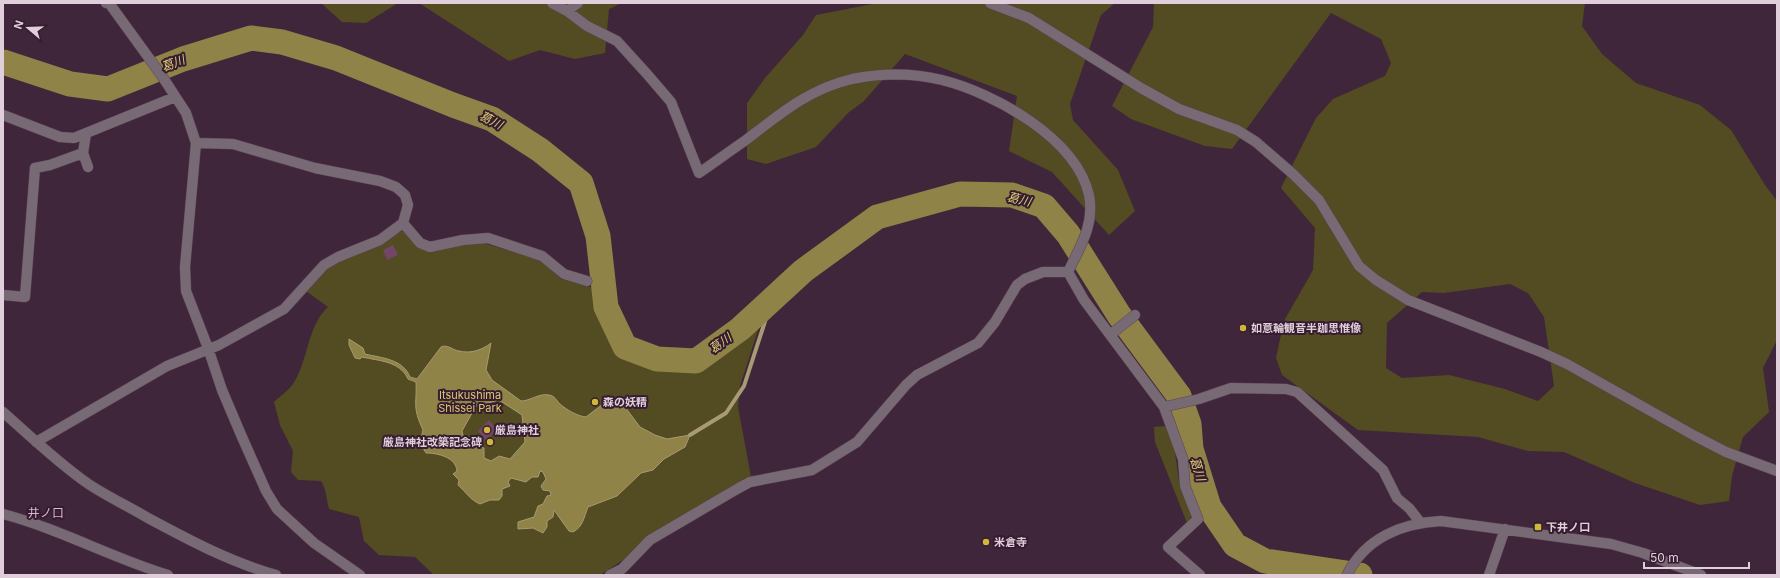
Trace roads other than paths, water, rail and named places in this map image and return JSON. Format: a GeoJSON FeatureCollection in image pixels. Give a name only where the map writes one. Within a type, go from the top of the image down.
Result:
{"type":"FeatureCollection","features":[{"type":"Feature","properties":{"kind":"street"},"geometry":{"type":"LineString","coordinates":[[106,3],[108,3],[162,76],[186,113],[196,143],[184,267],[186,291],[222,390],[266,491],[277,509],[314,543],[360,575]]}},
{"type":"Feature","properties":{"kind":"street"},"geometry":{"type":"LineString","coordinates":[[552,3],[567,11],[587,26],[617,41],[671,102],[699,173],[767,122],[819,90],[854,79],[885,74],[943,80],[980,93],[1013,110],[1061,147],[1084,179],[1089,196],[1090,221],[1084,240],[1070,267]]}},
{"type":"Feature","properties":{"kind":"street"},"geometry":{"type":"LineString","coordinates":[[567,11],[578,3]]}},
{"type":"Feature","properties":{"kind":"street"},"geometry":{"type":"LineString","coordinates":[[990,3],[1029,18],[1141,88],[1179,109],[1237,130],[1256,142],[1293,174],[1319,200],[1359,266],[1394,294],[1541,352],[1567,364],[1726,452],[1777,471]]}},
{"type":"Feature","properties":{"kind":"street"},"geometry":{"type":"LineString","coordinates":[[3,115],[60,137],[74,138],[175,97]]}},
{"type":"Feature","properties":{"kind":"street"},"geometry":{"type":"LineString","coordinates":[[86,134],[83,153],[88,167]]}},
{"type":"Feature","properties":{"kind":"street"},"geometry":{"type":"LineString","coordinates":[[36,442],[167,366],[208,348],[219,345],[284,309],[324,265],[338,257],[380,240],[403,223],[408,205],[405,195],[396,187],[380,182],[315,168],[233,144],[196,143]]}},
{"type":"Feature","properties":{"kind":"street"},"geometry":{"type":"LineString","coordinates":[[3,295],[25,297],[35,168],[50,165],[83,153]]}},
{"type":"Feature","properties":{"kind":"street"},"geometry":{"type":"LineString","coordinates":[[403,223],[420,243],[430,247],[463,240],[488,238],[542,256],[564,274],[587,281]]}},
{"type":"Feature","properties":{"kind":"street"},"geometry":{"type":"LineString","coordinates":[[1070,267],[1084,300],[1166,407],[1183,459],[1185,486],[1198,519],[1168,547],[1200,575]]}},
{"type":"Feature","properties":{"kind":"street"},"geometry":{"type":"LineString","coordinates":[[610,575],[622,569],[657,536],[750,482],[812,470],[857,442],[906,385],[917,375],[978,343],[995,322],[1017,285],[1025,279],[1043,272],[1070,267]]}},
{"type":"Feature","properties":{"kind":"street"},"geometry":{"type":"LineString","coordinates":[[1110,335],[1135,314]]}},
{"type":"Feature","properties":{"kind":"street"},"geometry":{"type":"LineString","coordinates":[[1166,407],[1231,388],[1286,389],[1297,392],[1383,470],[1397,498],[1409,508],[1420,522]]}},
{"type":"Feature","properties":{"kind":"street"},"geometry":{"type":"LineString","coordinates":[[3,412],[36,442],[87,482],[117,500],[200,546],[230,559],[276,575]]}},
{"type":"Feature","properties":{"kind":"street"},"geometry":{"type":"LineString","coordinates":[[3,514],[68,535],[136,565],[168,575]]}},
{"type":"Feature","properties":{"kind":"street"},"geometry":{"type":"LineString","coordinates":[[1347,575],[1358,558],[1370,545],[1397,529],[1420,522],[1441,521],[1611,544],[1643,553],[1701,575]]}},
{"type":"Feature","properties":{"kind":"street"},"geometry":{"type":"LineString","coordinates":[[1489,575],[1505,529]]}},
{"type":"Feature","properties":{"kind":"waterway","name":"葛川"},"geometry":{"type":"LineString","coordinates":[[3,62],[70,84],[108,89],[183,59],[251,38],[282,42],[336,58],[492,119],[540,150],[581,183],[598,236],[606,307],[625,347],[657,359],[696,361],[740,329],[803,271],[877,217],[960,194],[1012,195],[1044,206],[1068,234],[1119,315],[1179,396],[1189,424],[1191,449],[1209,507],[1235,545],[1265,561],[1360,575]]}},
{"type":"Feature","properties":{"kind":"waterway"},"geometry":{"type":"LineString","coordinates":[[690,435],[726,413],[744,386],[772,300]]}},
{"type":"Feature","properties":{"kind":"place","name":"如意輪観音半跏思惟像"},"geometry":{"type":"Point","coordinates":[1243,328]}},
{"type":"Feature","properties":{"kind":"place","name":"森の妖精"},"geometry":{"type":"Point","coordinates":[595,402]}},
{"type":"Feature","properties":{"kind":"place","name":"厳島神社"},"geometry":{"type":"Point","coordinates":[487,430]}},
{"type":"Feature","properties":{"kind":"place","name":"厳島神社改築記念碑"},"geometry":{"type":"Point","coordinates":[490,442]}},
{"type":"Feature","properties":{"kind":"place","name":"下井ノ口"},"geometry":{"type":"Point","coordinates":[1538,527]}},
{"type":"Feature","properties":{"kind":"place","name":"米倉寺"},"geometry":{"type":"Point","coordinates":[986,542]}},
{"type":"Feature","properties":{"kind":"district","name":"井ノ口"},"geometry":{"type":"Point","coordinates":[46,512]}},
{"type":"Feature","properties":{"kind":"park label","name":"Itsukushima Shissei Park"},"geometry":{"type":"Point","coordinates":[470,401]}}]}
